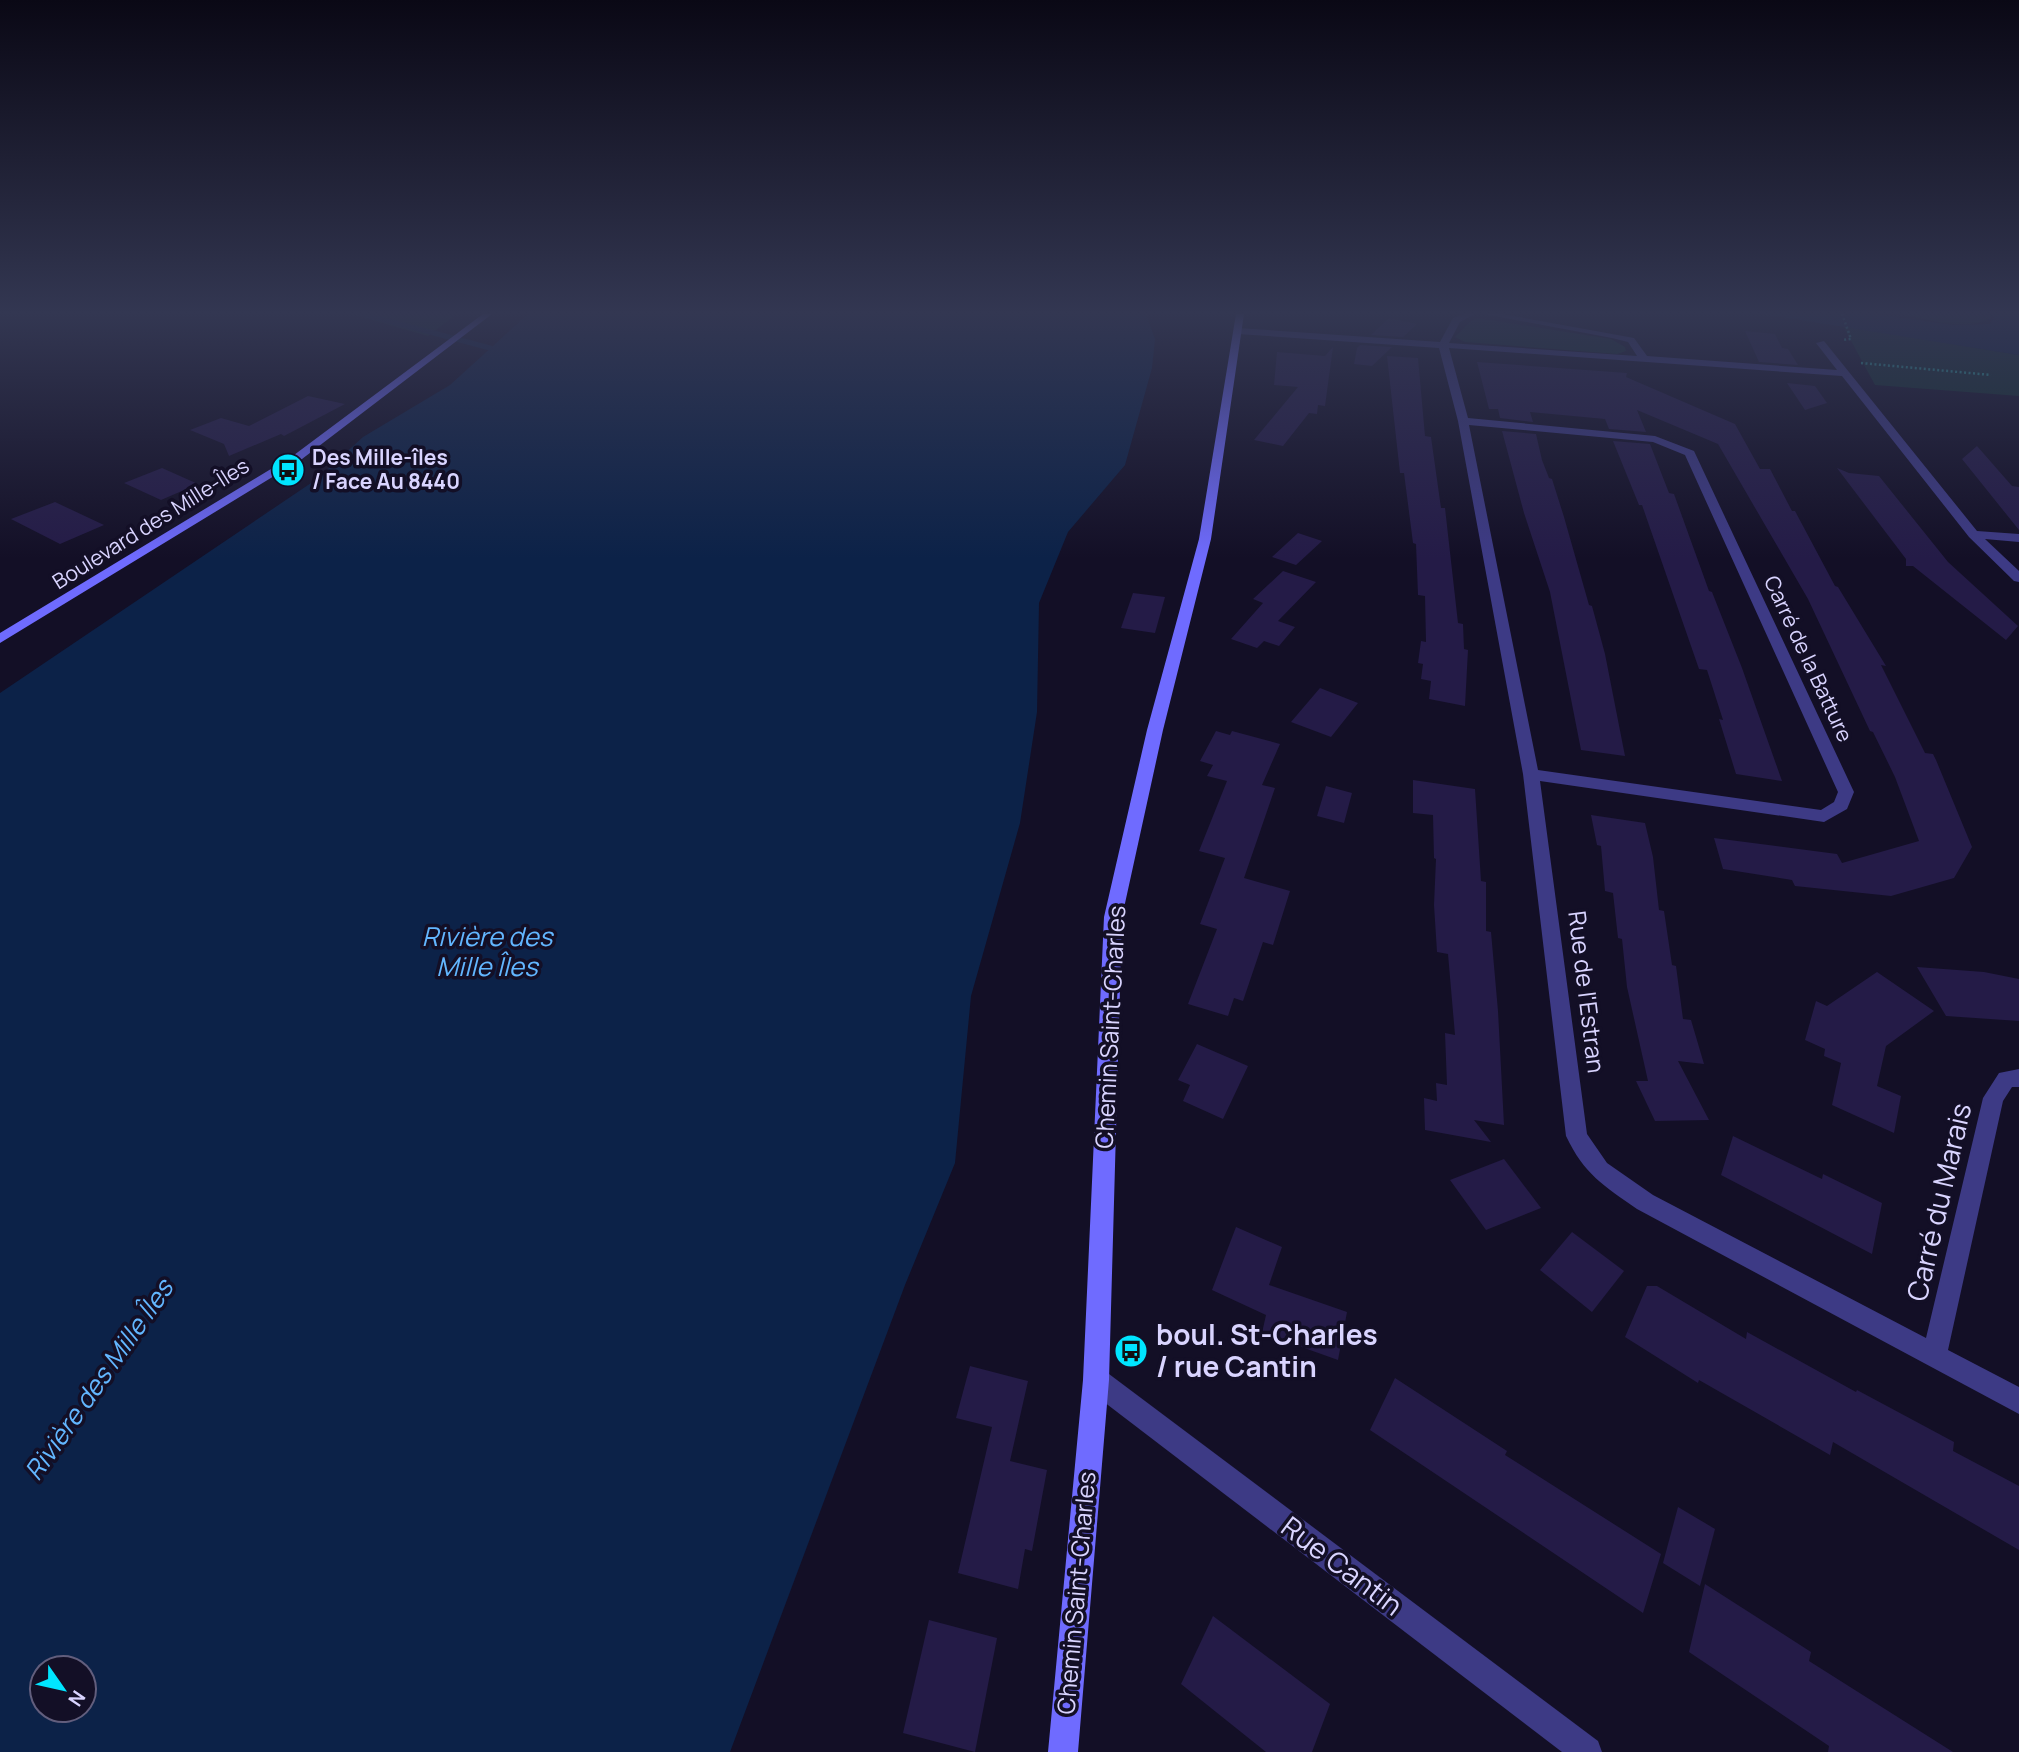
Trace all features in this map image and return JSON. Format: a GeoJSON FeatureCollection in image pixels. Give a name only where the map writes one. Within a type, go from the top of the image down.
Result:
{"type":"FeatureCollection","features":[{"type":"Feature","properties":{"kind":"main road","name":"Boulevard des Mille-Îles"},"geometry":{"type":"LineString","coordinates":[[0,639],[298,457],[379,396]]}},
{"type":"Feature","properties":{"kind":"main road","name":"Chemin Saint-Charles"},"geometry":{"type":"LineString","coordinates":[[1063,1752],[1096,1380],[1113,917],[1155,730],[1205,539],[1227,396]]}},
{"type":"Feature","properties":{"kind":"street","name":"Rue de l'Estran"},"geometry":{"type":"LineString","coordinates":[[1456,396],[1531,774],[1577,1136],[1599,1170],[1646,1202],[2019,1401]]}},
{"type":"Feature","properties":{"kind":"street"},"geometry":{"type":"LineString","coordinates":[[1862,396],[1973,534],[2019,578]]}},
{"type":"Feature","properties":{"kind":"street","name":"Carré de la Batture"},"geometry":{"type":"LineString","coordinates":[[1463,421],[1655,439],[1690,453],[1846,792],[1841,805],[1824,816],[1531,774]]}},
{"type":"Feature","properties":{"kind":"street"},"geometry":{"type":"LineString","coordinates":[[1973,534],[2019,538]]}},
{"type":"Feature","properties":{"kind":"street","name":"Carré du Marais"},"geometry":{"type":"LineString","coordinates":[[1934,1355],[1993,1098],[2006,1079],[2019,1078]]}},
{"type":"Feature","properties":{"kind":"street","name":"Rue Cantin"},"geometry":{"type":"LineString","coordinates":[[1096,1380],[1587,1752]]}},
{"type":"Feature","properties":{"kind":"water","name":"Rivière des Mille Îles"},"geometry":{"type":"Polygon","coordinates":[[[432,396],[1144,396],[1125,465],[1068,532],[1039,603],[1037,712],[1020,823],[971,996],[955,1163],[905,1285],[730,1752],[0,1752],[0,693],[317,479],[363,437],[432,396]]]}},
{"type":"Feature","properties":{"kind":"building"},"geometry":{"type":"Polygon","coordinates":[[[308,396],[345,404],[284,436],[281,434],[229,456],[224,444],[190,430],[221,418],[249,426],[308,396]]]}},
{"type":"Feature","properties":{"kind":"building"},"geometry":{"type":"Polygon","coordinates":[[[1291,396],[1326,396],[1325,406],[1318,405],[1317,414],[1309,413],[1283,446],[1254,440],[1291,396]]]}},
{"type":"Feature","properties":{"kind":"building"},"geometry":{"type":"Polygon","coordinates":[[[1391,396],[1421,396],[1425,436],[1431,437],[1441,508],[1445,508],[1458,623],[1463,624],[1464,649],[1468,650],[1465,706],[1429,699],[1431,681],[1421,679],[1423,664],[1418,663],[1421,641],[1426,642],[1425,596],[1418,595],[1416,544],[1413,543],[1404,473],[1400,473],[1391,396]]]}},
{"type":"Feature","properties":{"kind":"building"},"geometry":{"type":"Polygon","coordinates":[[[1486,396],[1670,396],[1735,424],[1760,469],[1770,469],[1835,586],[1886,666],[1881,665],[1925,753],[1933,754],[1936,760],[1972,847],[1954,878],[1891,896],[1795,886],[1792,880],[1723,869],[1714,838],[1837,854],[1842,863],[1919,841],[1895,777],[1873,732],[1870,731],[1808,599],[1718,444],[1637,410],[1646,432],[1609,429],[1605,419],[1530,412],[1533,422],[1500,418],[1498,409],[1489,409],[1486,396]]]}},
{"type":"Feature","properties":{"kind":"building"},"geometry":{"type":"Polygon","coordinates":[[[1796,396],[1822,396],[1827,403],[1805,410],[1796,396]]]}},
{"type":"Feature","properties":{"kind":"building"},"geometry":{"type":"Polygon","coordinates":[[[1502,431],[1536,434],[1542,460],[1549,478],[1552,479],[1564,517],[1589,605],[1592,606],[1605,654],[1625,756],[1581,750],[1550,592],[1524,513],[1502,431]]]}},
{"type":"Feature","properties":{"kind":"building"},"geometry":{"type":"Polygon","coordinates":[[[1613,441],[1650,444],[1669,493],[1674,494],[1709,591],[1712,592],[1742,668],[1782,781],[1736,774],[1707,670],[1699,669],[1642,505],[1639,505],[1613,441]]]}},
{"type":"Feature","properties":{"kind":"building"},"geometry":{"type":"Polygon","coordinates":[[[1977,446],[2012,486],[2019,487],[2019,530],[1962,459],[1977,446]]]}},
{"type":"Feature","properties":{"kind":"building"},"geometry":{"type":"Polygon","coordinates":[[[162,468],[198,484],[161,500],[124,483],[162,468]]]}},
{"type":"Feature","properties":{"kind":"building"},"geometry":{"type":"Polygon","coordinates":[[[1837,468],[1849,473],[1879,476],[1948,562],[2018,626],[2006,640],[1913,566],[1906,566],[1906,559],[1837,468]]]}},
{"type":"Feature","properties":{"kind":"building"},"geometry":{"type":"Polygon","coordinates":[[[55,502],[104,525],[60,544],[11,519],[55,502]]]}},
{"type":"Feature","properties":{"kind":"building"},"geometry":{"type":"Polygon","coordinates":[[[1298,533],[1322,541],[1296,565],[1272,557],[1298,533]]]}},
{"type":"Feature","properties":{"kind":"building"},"geometry":{"type":"Polygon","coordinates":[[[1283,571],[1316,582],[1278,621],[1295,627],[1279,646],[1264,641],[1257,648],[1231,639],[1263,603],[1253,599],[1283,571]]]}},
{"type":"Feature","properties":{"kind":"building"},"geometry":{"type":"Polygon","coordinates":[[[1133,593],[1165,597],[1155,633],[1121,628],[1133,593]]]}},
{"type":"Feature","properties":{"kind":"building"},"geometry":{"type":"Polygon","coordinates":[[[1320,688],[1358,703],[1331,737],[1291,722],[1320,688]]]}},
{"type":"Feature","properties":{"kind":"building"},"geometry":{"type":"Polygon","coordinates":[[[1216,731],[1230,735],[1232,731],[1280,744],[1262,785],[1275,788],[1244,878],[1290,891],[1273,945],[1263,942],[1243,1001],[1234,998],[1228,1016],[1188,1004],[1217,929],[1200,924],[1225,858],[1199,851],[1227,781],[1207,776],[1213,765],[1200,761],[1216,731]]]}},
{"type":"Feature","properties":{"kind":"building"},"geometry":{"type":"Polygon","coordinates":[[[1413,780],[1475,789],[1481,881],[1486,882],[1486,931],[1491,932],[1498,1011],[1504,1125],[1474,1120],[1491,1142],[1425,1130],[1424,1098],[1437,1101],[1436,1083],[1447,1085],[1445,1033],[1455,1035],[1448,954],[1437,952],[1433,815],[1413,813],[1413,780]]]}},
{"type":"Feature","properties":{"kind":"building"},"geometry":{"type":"Polygon","coordinates":[[[1326,786],[1352,793],[1344,823],[1317,816],[1326,786]]]}},
{"type":"Feature","properties":{"kind":"building"},"geometry":{"type":"Polygon","coordinates":[[[1591,815],[1645,823],[1653,857],[1659,910],[1664,911],[1672,965],[1676,966],[1683,1019],[1691,1020],[1704,1064],[1678,1061],[1709,1120],[1655,1121],[1636,1081],[1648,1081],[1627,987],[1622,939],[1618,938],[1613,893],[1605,891],[1601,846],[1597,845],[1591,815]]]}},
{"type":"Feature","properties":{"kind":"building"},"geometry":{"type":"Polygon","coordinates":[[[1917,967],[1984,972],[2019,979],[2019,1021],[1946,1016],[1917,967]]]}},
{"type":"Feature","properties":{"kind":"building"},"geometry":{"type":"Polygon","coordinates":[[[1877,972],[1934,1011],[1886,1046],[1877,1086],[1901,1096],[1894,1133],[1832,1105],[1841,1063],[1824,1056],[1825,1049],[1805,1040],[1816,1001],[1827,1006],[1877,972]]]}},
{"type":"Feature","properties":{"kind":"building"},"geometry":{"type":"Polygon","coordinates":[[[1197,1044],[1248,1066],[1223,1119],[1183,1101],[1190,1085],[1178,1080],[1197,1044]]]}},
{"type":"Feature","properties":{"kind":"building"},"geometry":{"type":"Polygon","coordinates":[[[1733,1136],[1822,1179],[1823,1174],[1882,1203],[1872,1254],[1721,1175],[1733,1136]]]}},
{"type":"Feature","properties":{"kind":"building"},"geometry":{"type":"Polygon","coordinates":[[[1504,1159],[1541,1208],[1486,1230],[1450,1180],[1504,1159]]]}},
{"type":"Feature","properties":{"kind":"building"},"geometry":{"type":"Polygon","coordinates":[[[1236,1227],[1282,1247],[1269,1285],[1347,1312],[1338,1360],[1262,1333],[1266,1315],[1212,1290],[1236,1227]]]}},
{"type":"Feature","properties":{"kind":"building"},"geometry":{"type":"Polygon","coordinates":[[[1572,1232],[1624,1271],[1592,1312],[1540,1270],[1572,1232]]]}},
{"type":"Feature","properties":{"kind":"building"},"geometry":{"type":"Polygon","coordinates":[[[1647,1286],[1657,1286],[1746,1339],[1747,1332],[1954,1442],[1953,1451],[2019,1486],[2019,1550],[1833,1442],[1830,1455],[1699,1380],[1698,1383],[1625,1337],[1647,1286]]]}},
{"type":"Feature","properties":{"kind":"building"},"geometry":{"type":"Polygon","coordinates":[[[970,1366],[1028,1381],[1010,1461],[1047,1470],[1032,1551],[1025,1549],[1018,1589],[958,1573],[992,1427],[956,1418],[970,1366]]]}},
{"type":"Feature","properties":{"kind":"building"},"geometry":{"type":"Polygon","coordinates":[[[1395,1378],[1507,1451],[1505,1455],[1661,1554],[1643,1613],[1370,1430],[1395,1378]]]}},
{"type":"Feature","properties":{"kind":"building"},"geometry":{"type":"Polygon","coordinates":[[[1678,1507],[1715,1529],[1700,1586],[1663,1563],[1678,1507]]]}},
{"type":"Feature","properties":{"kind":"building"},"geometry":{"type":"Polygon","coordinates":[[[1705,1584],[1811,1652],[1809,1661],[1953,1752],[1828,1752],[1829,1746],[1689,1652],[1705,1584]]]}},
{"type":"Feature","properties":{"kind":"building"},"geometry":{"type":"Polygon","coordinates":[[[1213,1616],[1330,1704],[1312,1752],[1266,1752],[1181,1684],[1213,1616]]]}},
{"type":"Feature","properties":{"kind":"building"},"geometry":{"type":"Polygon","coordinates":[[[929,1620],[997,1638],[975,1752],[903,1733],[929,1620]]]}},
{"type":"Feature","properties":{"kind":"place","name":"Des Mille-îles / Face Au 8440"},"geometry":{"type":"Point","coordinates":[288,470]}},
{"type":"Feature","properties":{"kind":"place","name":"boul. St-Charles / rue Cantin"},"geometry":{"type":"Point","coordinates":[1131,1351]}}]}
